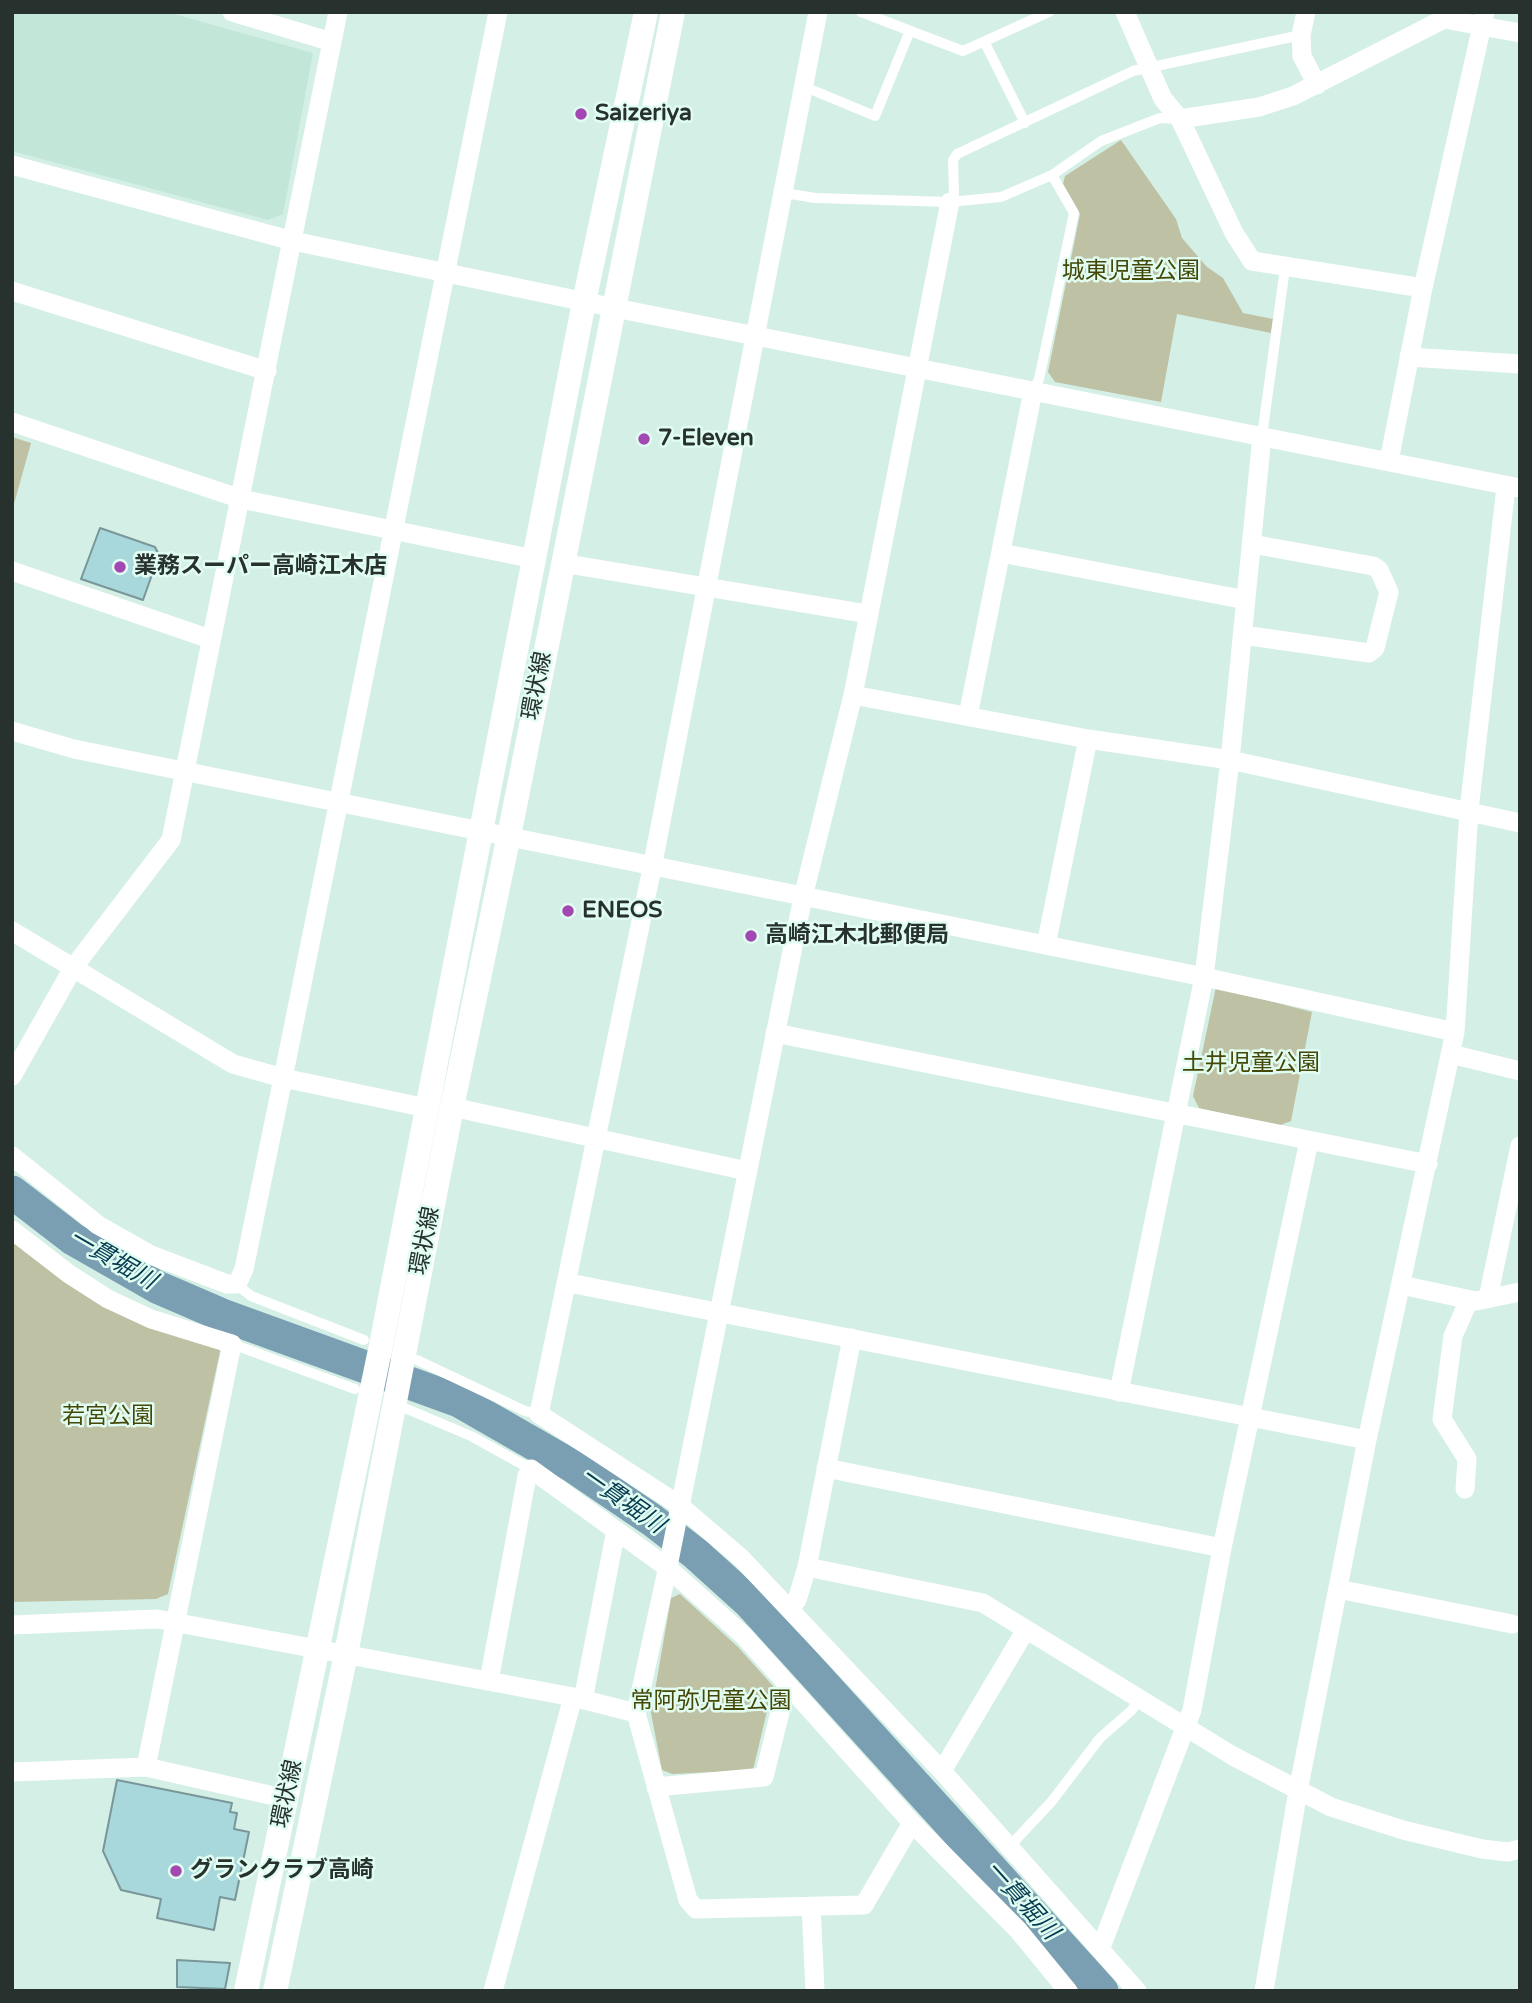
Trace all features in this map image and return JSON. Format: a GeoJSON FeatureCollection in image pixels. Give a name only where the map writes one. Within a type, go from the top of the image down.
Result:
{"type":"FeatureCollection","features":[{"type":"Feature","properties":{"kind":"street"},"geometry":{"type":"LineString","coordinates":[[232,12],[332,42]]}},
{"type":"Feature","properties":{"kind":"street"},"geometry":{"type":"LineString","coordinates":[[12,1076],[73,968],[171,840],[338,12]]}},
{"type":"Feature","properties":{"kind":"street"},"geometry":{"type":"LineString","coordinates":[[12,1156],[98,1225],[151,1255],[227,1284],[236,1284],[244,1269],[498,12]]}},
{"type":"Feature","properties":{"kind":"street","name":"環状線"},"geometry":{"type":"LineString","coordinates":[[275,1991],[402,1404],[410,1359],[440,1108],[480,832],[584,302],[646,12]]}},
{"type":"Feature","properties":{"kind":"street","name":"環状線"},"geometry":{"type":"LineString","coordinates":[[246,1991],[319,1648],[372,1345],[440,1108],[508,839],[673,12]]}},
{"type":"Feature","properties":{"kind":"street"},"geometry":{"type":"LineString","coordinates":[[818,12],[652,868],[569,1283],[539,1414],[679,1506],[741,1559],[942,1771],[1101,1947],[1137,1991]]}},
{"type":"Feature","properties":{"kind":"street"},"geometry":{"type":"LineString","coordinates":[[1125,12],[1163,99],[1180,119],[1234,233],[1252,261],[1423,288]]}},
{"type":"Feature","properties":{"kind":"street"},"geometry":{"type":"LineString","coordinates":[[1306,12],[1301,35],[1302,56],[1317,85]]}},
{"type":"Feature","properties":{"kind":"street"},"geometry":{"type":"LineString","coordinates":[[1180,119],[1259,107],[1317,85],[1444,19],[1483,19],[1520,33]]}},
{"type":"Feature","properties":{"kind":"street"},"geometry":{"type":"LineString","coordinates":[[1389,461],[1423,288],[1483,19]]}},
{"type":"Feature","properties":{"kind":"street"},"geometry":{"type":"LineString","coordinates":[[12,165],[293,241],[1513,488],[1469,810],[1455,1032],[1367,1440],[1298,1791],[1264,1991]]}},
{"type":"Feature","properties":{"kind":"street"},"geometry":{"type":"LineString","coordinates":[[912,1823],[864,1905],[696,1909],[688,1900],[636,1713],[803,897],[853,695],[950,202]]}},
{"type":"Feature","properties":{"kind":"street"},"geometry":{"type":"LineString","coordinates":[[12,291],[267,371]]}},
{"type":"Feature","properties":{"kind":"street"},"geometry":{"type":"LineString","coordinates":[[1409,357],[1520,364]]}},
{"type":"Feature","properties":{"kind":"street"},"geometry":{"type":"LineString","coordinates":[[968,716],[1032,391]]}},
{"type":"Feature","properties":{"kind":"street"},"geometry":{"type":"LineString","coordinates":[[12,422],[241,499],[534,559]]}},
{"type":"Feature","properties":{"kind":"street"},"geometry":{"type":"LineString","coordinates":[[1119,1392],[1174,1113],[1204,977],[1230,760],[1262,436]]}},
{"type":"Feature","properties":{"kind":"street"},"geometry":{"type":"LineString","coordinates":[[1242,635],[1369,653],[1375,648],[1389,592],[1379,570],[1373,566],[1252,544]]}},
{"type":"Feature","properties":{"kind":"street"},"geometry":{"type":"LineString","coordinates":[[1001,553],[1246,600]]}},
{"type":"Feature","properties":{"kind":"street"},"geometry":{"type":"LineString","coordinates":[[562,563],[868,614]]}},
{"type":"Feature","properties":{"kind":"street"},"geometry":{"type":"LineString","coordinates":[[12,571],[210,639]]}},
{"type":"Feature","properties":{"kind":"street"},"geometry":{"type":"LineString","coordinates":[[853,695],[1088,739],[1230,760],[1520,822]]}},
{"type":"Feature","properties":{"kind":"street"},"geometry":{"type":"LineString","coordinates":[[12,731],[74,749],[508,839],[1204,977],[1455,1032]]}},
{"type":"Feature","properties":{"kind":"street"},"geometry":{"type":"LineString","coordinates":[[1046,945],[1088,739]]}},
{"type":"Feature","properties":{"kind":"street"},"geometry":{"type":"LineString","coordinates":[[12,931],[233,1064],[283,1078],[747,1171]]}},
{"type":"Feature","properties":{"kind":"street"},"geometry":{"type":"LineString","coordinates":[[775,1033],[1428,1164]]}},
{"type":"Feature","properties":{"kind":"street"},"geometry":{"type":"LineString","coordinates":[[1451,1054],[1520,1070]]}},
{"type":"Feature","properties":{"kind":"street"},"geometry":{"type":"LineString","coordinates":[[1101,1947],[1192,1710],[1248,1418],[1309,1141]]}},
{"type":"Feature","properties":{"kind":"street"},"geometry":{"type":"LineString","coordinates":[[1465,1489],[1467,1459],[1442,1419],[1453,1336],[1478,1299],[1520,1146]]}},
{"type":"Feature","properties":{"kind":"street"},"geometry":{"type":"LineString","coordinates":[[12,1230],[69,1275],[108,1299],[151,1319],[232,1344],[146,1767]]}},
{"type":"Feature","properties":{"kind":"street"},"geometry":{"type":"LineString","coordinates":[[569,1283],[1367,1440]]}},
{"type":"Feature","properties":{"kind":"street"},"geometry":{"type":"LineString","coordinates":[[1401,1284],[1478,1299],[1520,1292]]}},
{"type":"Feature","properties":{"kind":"street"},"geometry":{"type":"LineString","coordinates":[[790,1608],[797,1600],[807,1567],[852,1338]]}},
{"type":"Feature","properties":{"kind":"street"},"geometry":{"type":"LineString","coordinates":[[826,1468],[1222,1548]]}},
{"type":"Feature","properties":{"kind":"street"},"geometry":{"type":"LineString","coordinates":[[489,1681],[527,1476],[531,1469],[668,1567],[744,1636],[912,1823],[1018,1930],[1068,1991]]}},
{"type":"Feature","properties":{"kind":"street"},"geometry":{"type":"LineString","coordinates":[[493,1991],[578,1699],[616,1530]]}},
{"type":"Feature","properties":{"kind":"street"},"geometry":{"type":"LineString","coordinates":[[807,1567],[983,1603],[1139,1698],[1298,1791],[1331,1807],[1403,1830],[1482,1849],[1508,1852],[1520,1849]]}},
{"type":"Feature","properties":{"kind":"street"},"geometry":{"type":"LineString","coordinates":[[1338,1589],[1512,1624]]}},
{"type":"Feature","properties":{"kind":"street"},"geometry":{"type":"LineString","coordinates":[[12,1625],[157,1619],[489,1681],[636,1713]]}},
{"type":"Feature","properties":{"kind":"street"},"geometry":{"type":"LineString","coordinates":[[942,1771],[1025,1631]]}},
{"type":"Feature","properties":{"kind":"street"},"geometry":{"type":"LineString","coordinates":[[656,1787],[764,1777],[787,1684]]}},
{"type":"Feature","properties":{"kind":"street"},"geometry":{"type":"LineString","coordinates":[[12,1772],[146,1767],[287,1799]]}},
{"type":"Feature","properties":{"kind":"street"},"geometry":{"type":"LineString","coordinates":[[811,1906],[815,1991]]}},
{"type":"Feature","properties":{"kind":"lane"},"geometry":{"type":"LineString","coordinates":[[861,12],[909,33],[963,51],[1049,12]]}},
{"type":"Feature","properties":{"kind":"lane"},"geometry":{"type":"LineString","coordinates":[[805,87],[875,116],[909,33]]}},
{"type":"Feature","properties":{"kind":"lane"},"geometry":{"type":"LineString","coordinates":[[950,202],[954,194],[954,160],[957,154],[1133,71],[1301,35]]}},
{"type":"Feature","properties":{"kind":"lane"},"geometry":{"type":"LineString","coordinates":[[985,43],[1026,122]]}},
{"type":"Feature","properties":{"kind":"lane"},"geometry":{"type":"LineString","coordinates":[[785,193],[836,199],[950,202],[1001,197],[1052,175],[1101,141],[1160,118],[1180,119]]}},
{"type":"Feature","properties":{"kind":"lane"},"geometry":{"type":"LineString","coordinates":[[1032,391],[1039,379],[1074,213],[1052,175]]}},
{"type":"Feature","properties":{"kind":"lane"},"geometry":{"type":"LineString","coordinates":[[1262,436],[1284,268]]}},
{"type":"Feature","properties":{"kind":"lane"},"geometry":{"type":"LineString","coordinates":[[236,1284],[251,1296],[372,1345]]}},
{"type":"Feature","properties":{"kind":"lane"},"geometry":{"type":"LineString","coordinates":[[232,1344],[363,1390]]}},
{"type":"Feature","properties":{"kind":"lane"},"geometry":{"type":"LineString","coordinates":[[410,1359],[525,1411],[539,1414]]}},
{"type":"Feature","properties":{"kind":"lane"},"geometry":{"type":"LineString","coordinates":[[402,1404],[471,1436],[531,1469]]}},
{"type":"Feature","properties":{"kind":"lane"},"geometry":{"type":"LineString","coordinates":[[1010,1846],[1052,1801],[1100,1738],[1132,1710],[1139,1698]]}},
{"type":"Feature","properties":{"kind":"shaded area"},"geometry":{"type":"Polygon","coordinates":[[[12,12],[167,12],[313,53],[283,214],[268,220],[12,151],[12,12]]]}},
{"type":"Feature","properties":{"kind":"green space","name":"城東児童公園"},"geometry":{"type":"Polygon","coordinates":[[[1121,140],[1176,219],[1182,238],[1207,267],[1223,278],[1243,313],[1273,319],[1271,333],[1177,314],[1161,402],[1055,382],[1048,372],[1080,214],[1063,184],[1065,176],[1121,140]]]}},
{"type":"Feature","properties":{"kind":"green space"},"geometry":{"type":"Polygon","coordinates":[[[12,437],[31,443],[12,511],[12,437]]]}},
{"type":"Feature","properties":{"kind":"green space","name":"土井児童公園"},"geometry":{"type":"Polygon","coordinates":[[[1216,987],[1312,1012],[1291,1121],[1278,1126],[1199,1108],[1193,1096],[1216,987]]]}},
{"type":"Feature","properties":{"kind":"green space","name":"若宮公園"},"geometry":{"type":"Polygon","coordinates":[[[12,1237],[64,1279],[221,1347],[168,1594],[156,1599],[12,1602],[12,1237]]]}},
{"type":"Feature","properties":{"kind":"green space","name":"常阿弥児童公園"},"geometry":{"type":"Polygon","coordinates":[[[680,1594],[738,1647],[773,1686],[753,1770],[672,1774],[662,1770],[651,1713],[671,1598],[680,1594]]]}},
{"type":"Feature","properties":{"kind":"building","name":"業務スーパー高崎江木店"},"geometry":{"type":"Polygon","coordinates":[[[100,528],[155,547],[159,555],[143,600],[81,579],[100,528]]]}},
{"type":"Feature","properties":{"kind":"building","name":"グランクラブ高崎"},"geometry":{"type":"Polygon","coordinates":[[[117,1780],[232,1803],[230,1812],[237,1813],[234,1829],[249,1832],[235,1900],[220,1897],[214,1930],[157,1918],[161,1899],[121,1890],[103,1851],[117,1780]]]}},
{"type":"Feature","properties":{"kind":"building"},"geometry":{"type":"Polygon","coordinates":[[[177,1960],[230,1963],[225,1989],[177,1987],[177,1960]]]}},
{"type":"Feature","properties":{"kind":"waterway","name":"一貫堀川"},"geometry":{"type":"LineString","coordinates":[[12,1192],[73,1239],[157,1287],[222,1315],[459,1401],[574,1467],[652,1520],[696,1554],[749,1602],[1102,1991]]}},
{"type":"Feature","properties":{"kind":"place","name":"Saizeriya"},"geometry":{"type":"Point","coordinates":[581,114]}},
{"type":"Feature","properties":{"kind":"place","name":"7-Eleven"},"geometry":{"type":"Point","coordinates":[644,439]}},
{"type":"Feature","properties":{"kind":"place","name":"業務スーパー高崎江木店"},"geometry":{"type":"Point","coordinates":[120,567]}},
{"type":"Feature","properties":{"kind":"place","name":"ENEOS"},"geometry":{"type":"Point","coordinates":[568,911]}},
{"type":"Feature","properties":{"kind":"place","name":"高崎江木北郵便局"},"geometry":{"type":"Point","coordinates":[751,936]}},
{"type":"Feature","properties":{"kind":"place","name":"グランクラブ高崎"},"geometry":{"type":"Point","coordinates":[176,1871]}}]}
